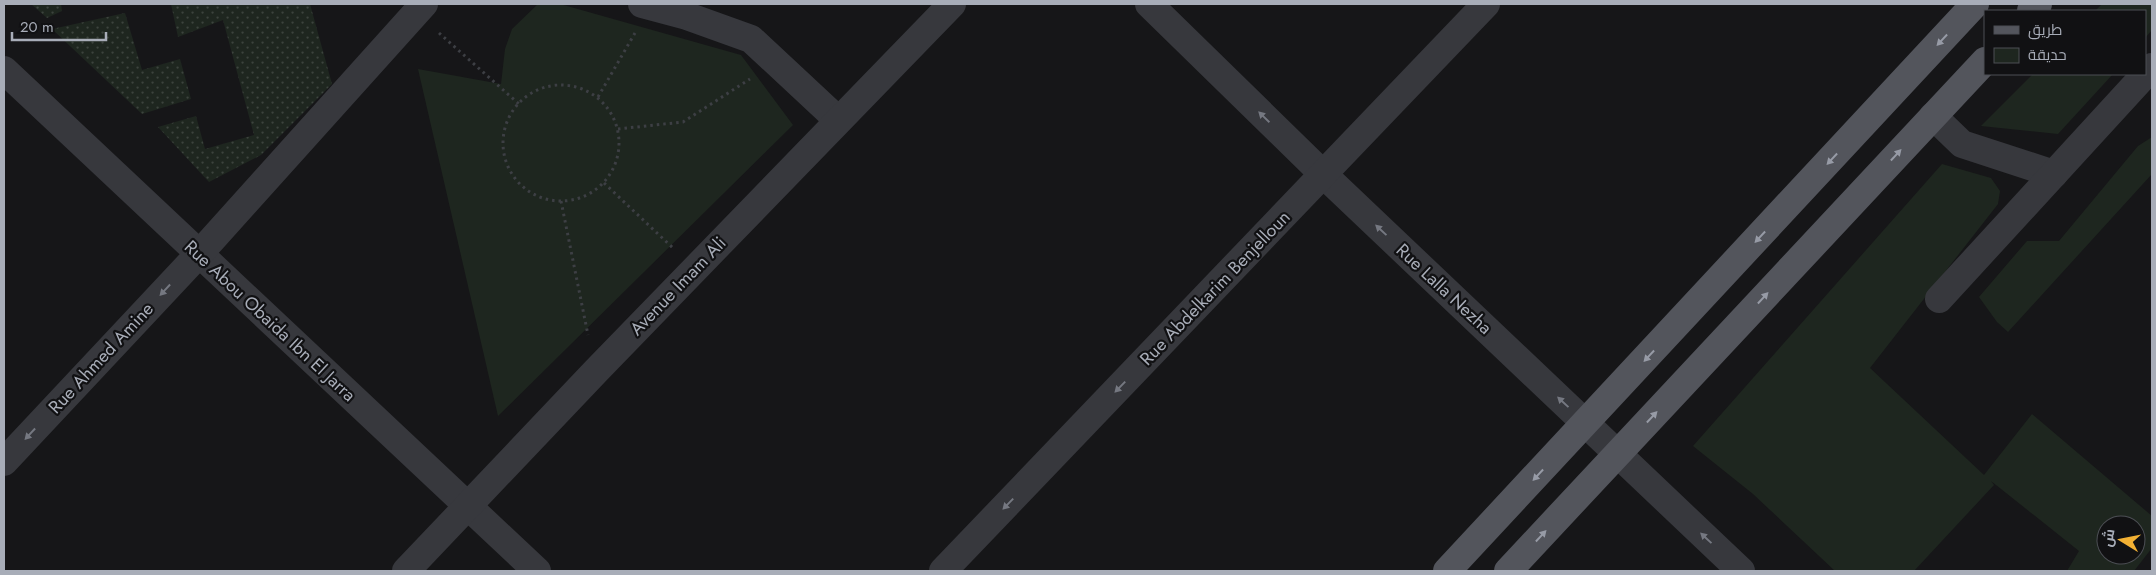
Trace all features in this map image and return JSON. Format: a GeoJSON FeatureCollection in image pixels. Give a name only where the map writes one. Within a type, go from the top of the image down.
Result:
{"type":"FeatureCollection","features":[{"type":"Feature","properties":{"kind":"main road"},"geometry":{"type":"LineString","coordinates":[[1447,571],[1586,424],[1975,4]]}},
{"type":"Feature","properties":{"kind":"main road"},"geometry":{"type":"LineString","coordinates":[[1508,571],[1984,62]]}},
{"type":"Feature","properties":{"kind":"street","name":"Avenue Imam Ali"},"geometry":{"type":"LineString","coordinates":[[406,571],[695,268],[952,4]]}},
{"type":"Feature","properties":{"kind":"street","name":"Rue Lalla Nezha"},"geometry":{"type":"LineString","coordinates":[[1149,4],[1324,175],[1742,571]]}},
{"type":"Feature","properties":{"kind":"street","name":"Rue Abdelkarim Benjelloun"},"geometry":{"type":"LineString","coordinates":[[943,571],[1486,4]]}},
{"type":"Feature","properties":{"kind":"street"},"geometry":{"type":"LineString","coordinates":[[646,5],[687,16],[751,39],[838,120]]}},
{"type":"Feature","properties":{"kind":"street","name":"Rue Ahmed Amine"},"geometry":{"type":"LineString","coordinates":[[4,462],[199,254],[420,8]]}},
{"type":"Feature","properties":{"kind":"street","name":"Rue Abou Obaida Ibn El Jarra"},"geometry":{"type":"LineString","coordinates":[[4,70],[536,571]]}},
{"type":"Feature","properties":{"kind":"street"},"geometry":{"type":"LineString","coordinates":[[1939,299],[2145,75]]}},
{"type":"Feature","properties":{"kind":"street"},"geometry":{"type":"LineString","coordinates":[[1933,116],[1962,144],[2054,174]]}},
{"type":"Feature","properties":{"kind":"path"},"geometry":{"type":"LineString","coordinates":[[598,97],[646,5]]}},
{"type":"Feature","properties":{"kind":"path"},"geometry":{"type":"LineString","coordinates":[[420,8],[519,104]]}},
{"type":"Feature","properties":{"kind":"path"},"geometry":{"type":"LineString","coordinates":[[618,129],[683,122],[776,62]]}},
{"type":"Feature","properties":{"kind":"path"},"geometry":{"type":"LineString","coordinates":[[562,84],[581,88],[598,97],[611,111],[618,129],[620,148],[615,167],[604,183],[590,195],[572,202],[552,202],[534,196],[519,184],[508,168],[503,149],[504,130],[512,112],[525,97],[542,88],[562,84]]}},
{"type":"Feature","properties":{"kind":"path"},"geometry":{"type":"LineString","coordinates":[[604,183],[695,268]]}},
{"type":"Feature","properties":{"kind":"path"},"geometry":{"type":"LineString","coordinates":[[561,201],[596,371]]}},
{"type":"Feature","properties":{"kind":"green space"},"geometry":{"type":"Polygon","coordinates":[[[31,4],[61,4],[62,11],[47,18],[31,4]]]}},
{"type":"Feature","properties":{"kind":"green space"},"geometry":{"type":"Polygon","coordinates":[[[171,4],[310,4],[332,84],[261,155],[209,182],[158,127],[196,116],[205,149],[254,135],[223,20],[178,37],[171,4]]]}},
{"type":"Feature","properties":{"kind":"green space"},"geometry":{"type":"Polygon","coordinates":[[[538,4],[560,4],[741,55],[793,125],[498,416],[418,69],[501,84],[505,49],[512,29],[538,4]]]}},
{"type":"Feature","properties":{"kind":"green space"},"geometry":{"type":"Polygon","coordinates":[[[2102,4],[2152,4],[2152,30],[2146,37],[2146,10],[2096,10],[2102,4]]]}},
{"type":"Feature","properties":{"kind":"green space"},"geometry":{"type":"Polygon","coordinates":[[[125,13],[142,70],[180,59],[191,99],[142,114],[52,29],[125,13]]]}},
{"type":"Feature","properties":{"kind":"green space"},"geometry":{"type":"Polygon","coordinates":[[[2032,75],[2112,75],[2058,134],[1981,126],[2032,75]]]}},
{"type":"Feature","properties":{"kind":"green space"},"geometry":{"type":"Polygon","coordinates":[[[2152,137],[2152,174],[2008,332],[1997,322],[1979,297],[2027,241],[2059,241],[2138,146],[2152,137]]]}},
{"type":"Feature","properties":{"kind":"green space"},"geometry":{"type":"Polygon","coordinates":[[[1942,164],[1991,178],[2000,191],[1998,204],[1870,368],[1984,475],[2032,414],[2152,516],[2152,548],[2146,556],[2146,515],[2096,515],[2096,565],[2139,565],[2134,571],[2067,571],[2079,551],[1991,481],[1994,485],[1914,571],[1835,571],[1753,494],[1693,446],[1942,164]]]}}]}
